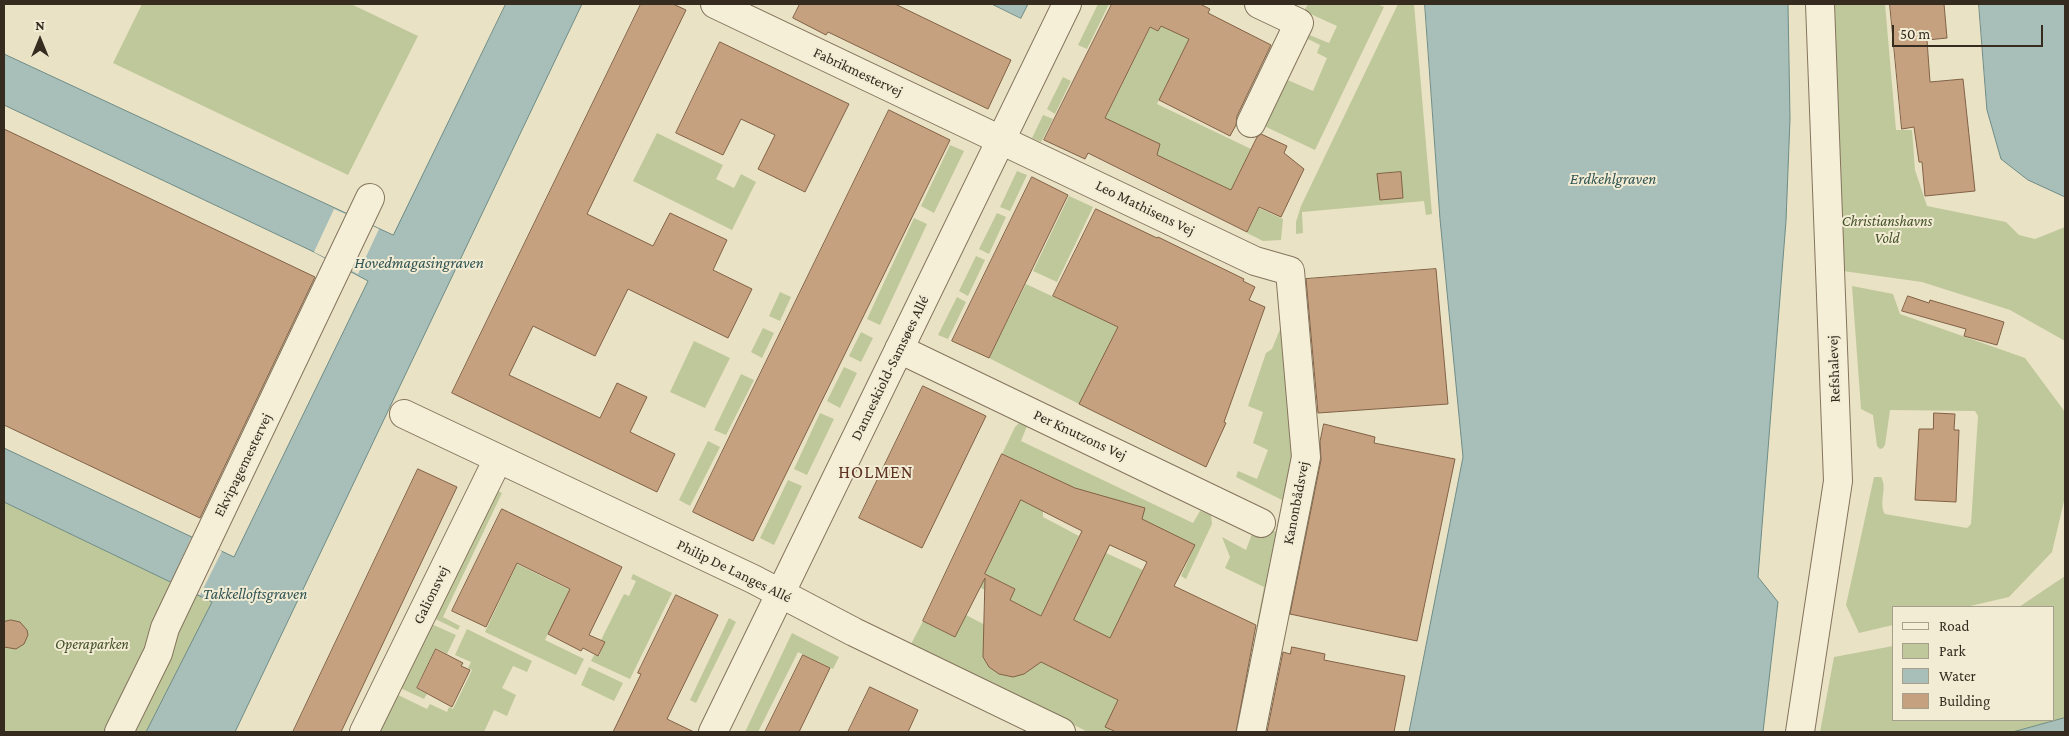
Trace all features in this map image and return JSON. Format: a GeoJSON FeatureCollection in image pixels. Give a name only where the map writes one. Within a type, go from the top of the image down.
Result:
{"type":"FeatureCollection","features":[{"type":"Feature","properties":{"kind":"street","name":"Fabrikmestervej"},"geometry":{"type":"LineString","coordinates":[[715,4],[1001,139]]}},
{"type":"Feature","properties":{"kind":"street","name":"Danneskiold-Samsøes Allé"},"geometry":{"type":"LineString","coordinates":[[713,732],[1068,4]]}},
{"type":"Feature","properties":{"kind":"street"},"geometry":{"type":"LineString","coordinates":[[1250,124],[1299,23],[1259,4]]}},
{"type":"Feature","properties":{"kind":"street","name":"Refshalevej"},"geometry":{"type":"LineString","coordinates":[[1800,732],[1838,481],[1820,4]]}},
{"type":"Feature","properties":{"kind":"street","name":"Leo Mathisens Vej"},"geometry":{"type":"LineString","coordinates":[[1001,139],[1254,261],[1290,270]]}},
{"type":"Feature","properties":{"kind":"street","name":"Ekvipagemestervej"},"geometry":{"type":"LineString","coordinates":[[119,732],[158,653],[165,628],[368,203]]}},
{"type":"Feature","properties":{"kind":"street","name":"Kanonbådsvej"},"geometry":{"type":"LineString","coordinates":[[1251,732],[1306,457],[1290,270]]}},
{"type":"Feature","properties":{"kind":"street","name":"Per Knutzons Vej"},"geometry":{"type":"LineString","coordinates":[[899,349],[1261,523]]}},
{"type":"Feature","properties":{"kind":"street","name":"Philip De Langes Allé"},"geometry":{"type":"LineString","coordinates":[[404,414],[781,593],[854,632],[1062,732]]}},
{"type":"Feature","properties":{"kind":"street","name":"Galionsvej"},"geometry":{"type":"LineString","coordinates":[[364,732],[498,459]]}},
{"type":"Feature","properties":{"kind":"green space"},"geometry":{"type":"Polygon","coordinates":[[[142,4],[351,4],[418,36],[348,175],[113,63],[142,4]]]}},
{"type":"Feature","properties":{"kind":"green space"},"geometry":{"type":"Polygon","coordinates":[[[1098,4],[1109,4],[1087,49],[1078,45],[1098,4]]]}},
{"type":"Feature","properties":{"kind":"green space"},"geometry":{"type":"Polygon","coordinates":[[[1308,4],[1377,4],[1384,7],[1315,150],[1262,125],[1283,78],[1313,91],[1327,58],[1317,53],[1320,45],[1306,38],[1307,34],[1329,43],[1337,26],[1304,11],[1308,4]]]}},
{"type":"Feature","properties":{"kind":"green space"},"geometry":{"type":"Polygon","coordinates":[[[1398,4],[1414,4],[1432,214],[1426,215],[1424,201],[1302,212],[1303,233],[1296,234],[1296,222],[1301,206],[1398,4]]]}},
{"type":"Feature","properties":{"kind":"green space","name":"Christianshavns Vold"},"geometry":{"type":"Polygon","coordinates":[[[1833,4],[1885,4],[1896,130],[1912,130],[1915,170],[1927,206],[2006,222],[2019,235],[2035,239],[2065,227],[2065,341],[2010,310],[1922,282],[1843,271],[1833,4]]]}},
{"type":"Feature","properties":{"kind":"green space"},"geometry":{"type":"Polygon","coordinates":[[[1153,22],[1155,23],[1153,29],[1158,31],[1161,26],[1189,39],[1157,104],[1251,149],[1231,190],[1157,155],[1160,144],[1102,125],[1153,22]]]}},
{"type":"Feature","properties":{"kind":"green space"},"geometry":{"type":"Polygon","coordinates":[[[1063,77],[1071,81],[1055,114],[1047,109],[1063,77]]]}},
{"type":"Feature","properties":{"kind":"green space"},"geometry":{"type":"Polygon","coordinates":[[[1043,115],[1053,119],[1041,142],[1032,138],[1043,115]]]}},
{"type":"Feature","properties":{"kind":"green space"},"geometry":{"type":"Polygon","coordinates":[[[657,133],[723,165],[716,179],[734,188],[741,174],[756,182],[732,230],[633,181],[657,133]]]}},
{"type":"Feature","properties":{"kind":"green space"},"geometry":{"type":"Polygon","coordinates":[[[950,145],[964,151],[934,213],[921,206],[950,145]]]}},
{"type":"Feature","properties":{"kind":"green space"},"geometry":{"type":"Polygon","coordinates":[[[1017,171],[1027,175],[1010,211],[1000,207],[1017,171]]]}},
{"type":"Feature","properties":{"kind":"green space"},"geometry":{"type":"Polygon","coordinates":[[[1069,196],[1093,207],[1057,282],[1033,271],[1069,196]]]}},
{"type":"Feature","properties":{"kind":"green space"},"geometry":{"type":"Polygon","coordinates":[[[1259,208],[1283,219],[1281,240],[1263,241],[1247,233],[1259,208]]]}},
{"type":"Feature","properties":{"kind":"green space"},"geometry":{"type":"Polygon","coordinates":[[[997,213],[1006,217],[989,254],[979,249],[997,213]]]}},
{"type":"Feature","properties":{"kind":"green space"},"geometry":{"type":"Polygon","coordinates":[[[914,218],[927,224],[880,325],[867,319],[914,218]]]}},
{"type":"Feature","properties":{"kind":"green space"},"geometry":{"type":"Polygon","coordinates":[[[976,256],[985,260],[968,296],[959,291],[976,256]]]}},
{"type":"Feature","properties":{"kind":"green space"},"geometry":{"type":"Polygon","coordinates":[[[1026,284],[1118,327],[1079,404],[989,358],[1026,284]]]}},
{"type":"Feature","properties":{"kind":"green space"},"geometry":{"type":"Polygon","coordinates":[[[1852,286],[1893,294],[1900,314],[2025,358],[2065,412],[2065,497],[2052,552],[2009,597],[1970,606],[1892,606],[1892,625],[1859,633],[1846,605],[1874,477],[1881,477],[1883,481],[1882,505],[1885,514],[1967,528],[1971,524],[1978,416],[1975,411],[1890,410],[1885,445],[1880,449],[1877,446],[1873,415],[1861,409],[1852,286]]]}},
{"type":"Feature","properties":{"kind":"green space"},"geometry":{"type":"Polygon","coordinates":[[[780,292],[791,297],[780,321],[769,316],[780,292]]]}},
{"type":"Feature","properties":{"kind":"green space"},"geometry":{"type":"Polygon","coordinates":[[[957,297],[966,302],[948,339],[938,335],[957,297]]]}},
{"type":"Feature","properties":{"kind":"green space"},"geometry":{"type":"Polygon","coordinates":[[[1283,322],[1298,454],[1288,503],[1236,477],[1238,471],[1257,479],[1268,450],[1253,443],[1263,412],[1248,406],[1266,353],[1272,349],[1283,322]]]}},
{"type":"Feature","properties":{"kind":"green space"},"geometry":{"type":"Polygon","coordinates":[[[763,328],[774,333],[762,358],[751,352],[763,328]]]}},
{"type":"Feature","properties":{"kind":"green space"},"geometry":{"type":"Polygon","coordinates":[[[861,332],[873,338],[861,362],[849,356],[861,332]]]}},
{"type":"Feature","properties":{"kind":"green space"},"geometry":{"type":"Polygon","coordinates":[[[694,341],[730,358],[705,408],[670,392],[694,341]]]}},
{"type":"Feature","properties":{"kind":"green space"},"geometry":{"type":"Polygon","coordinates":[[[844,367],[857,373],[840,408],[827,401],[844,367]]]}},
{"type":"Feature","properties":{"kind":"green space"},"geometry":{"type":"Polygon","coordinates":[[[741,374],[754,380],[726,435],[714,430],[741,374]]]}},
{"type":"Feature","properties":{"kind":"green space"},"geometry":{"type":"Polygon","coordinates":[[[820,413],[834,419],[807,475],[794,469],[820,413]]]}},
{"type":"Feature","properties":{"kind":"green space"},"geometry":{"type":"Polygon","coordinates":[[[1019,423],[1027,426],[1021,441],[1193,523],[1200,511],[1211,515],[1212,524],[1186,579],[1181,576],[1195,545],[1130,554],[1145,508],[1108,498],[1088,495],[1002,454],[1015,427],[1019,423]]]}},
{"type":"Feature","properties":{"kind":"green space"},"geometry":{"type":"Polygon","coordinates":[[[708,441],[720,447],[690,506],[679,500],[708,441]]]}},
{"type":"Feature","properties":{"kind":"green space"},"geometry":{"type":"Polygon","coordinates":[[[788,480],[802,486],[774,545],[760,538],[788,480]]]}},
{"type":"Feature","properties":{"kind":"green space"},"geometry":{"type":"Polygon","coordinates":[[[494,489],[502,493],[443,617],[460,626],[458,630],[427,615],[494,489]]]}},
{"type":"Feature","properties":{"kind":"green space"},"geometry":{"type":"Polygon","coordinates":[[[1021,500],[1043,511],[1043,517],[1079,536],[1041,616],[1010,600],[1015,589],[1001,582],[995,595],[979,587],[1021,500]]]}},
{"type":"Feature","properties":{"kind":"green space","name":"Operaparken"},"geometry":{"type":"Polygon","coordinates":[[[4,502],[213,602],[146,732],[4,732],[4,502]]]}},
{"type":"Feature","properties":{"kind":"green space"},"geometry":{"type":"Polygon","coordinates":[[[1265,527],[1281,534],[1263,626],[1257,623],[1264,587],[1225,568],[1230,557],[1222,537],[1246,550],[1252,534],[1260,537],[1265,527]]]}},
{"type":"Feature","properties":{"kind":"green space"},"geometry":{"type":"Polygon","coordinates":[[[1106,553],[1143,570],[1106,647],[1086,637],[1090,628],[1081,623],[1076,632],[1070,629],[1106,553]]]}},
{"type":"Feature","properties":{"kind":"green space"},"geometry":{"type":"Polygon","coordinates":[[[517,564],[570,590],[545,640],[584,659],[576,675],[485,632],[517,564]]]}},
{"type":"Feature","properties":{"kind":"green space"},"geometry":{"type":"Polygon","coordinates":[[[633,574],[672,593],[630,679],[591,661],[594,655],[599,656],[605,642],[601,640],[624,594],[629,596],[636,581],[631,579],[633,574]]]}},
{"type":"Feature","properties":{"kind":"green space"},"geometry":{"type":"Polygon","coordinates":[[[2065,576],[2065,718],[2054,721],[2054,606],[2020,606],[2065,576]]]}},
{"type":"Feature","properties":{"kind":"green space"},"geometry":{"type":"Polygon","coordinates":[[[966,615],[991,628],[983,657],[995,671],[1013,677],[1040,660],[1119,700],[1110,732],[1088,732],[911,644],[923,621],[955,637],[966,615]]]}},
{"type":"Feature","properties":{"kind":"green space"},"geometry":{"type":"Polygon","coordinates":[[[729,618],[736,622],[696,703],[690,700],[729,618]]]}},
{"type":"Feature","properties":{"kind":"green space"},"geometry":{"type":"Polygon","coordinates":[[[427,622],[456,635],[447,654],[436,648],[416,688],[427,694],[424,699],[396,686],[427,622]]]}},
{"type":"Feature","properties":{"kind":"green space"},"geometry":{"type":"Polygon","coordinates":[[[467,629],[532,661],[527,672],[513,666],[502,688],[516,695],[507,716],[494,710],[484,732],[373,732],[392,692],[427,709],[430,704],[447,712],[449,707],[453,709],[472,670],[468,668],[471,662],[455,655],[467,629]]]}},
{"type":"Feature","properties":{"kind":"green space"},"geometry":{"type":"Polygon","coordinates":[[[792,633],[839,657],[833,669],[798,652],[758,732],[745,732],[792,633]]]}},
{"type":"Feature","properties":{"kind":"green space"},"geometry":{"type":"Polygon","coordinates":[[[1892,646],[1892,721],[2054,721],[2013,732],[1820,732],[1834,657],[1892,646]]]}},
{"type":"Feature","properties":{"kind":"green space"},"geometry":{"type":"Polygon","coordinates":[[[589,667],[623,683],[614,701],[581,685],[589,667]]]}},
{"type":"Feature","properties":{"kind":"water"},"geometry":{"type":"Polygon","coordinates":[[[506,4],[582,4],[235,732],[146,732],[212,602],[4,502],[4,448],[234,557],[368,281],[314,252],[4,105],[4,54],[393,235],[506,4]]]}},
{"type":"Feature","properties":{"kind":"water"},"geometry":{"type":"Polygon","coordinates":[[[992,4],[1028,4],[1021,18],[992,4]]]}},
{"type":"Feature","properties":{"kind":"water","name":"Erdkehlgraven"},"geometry":{"type":"Polygon","coordinates":[[[1425,4],[1788,4],[1790,119],[1786,221],[1758,577],[1778,602],[1763,732],[1409,732],[1463,457],[1440,219],[1425,4]]]}},
{"type":"Feature","properties":{"kind":"water"},"geometry":{"type":"Polygon","coordinates":[[[1979,4],[2065,4],[2065,197],[2028,180],[2001,159],[1987,110],[1979,4]]]}},
{"type":"Feature","properties":{"kind":"water"},"geometry":{"type":"Polygon","coordinates":[[[2065,718],[2065,732],[2013,732],[2054,721],[2065,718]]]}},
{"type":"Feature","properties":{"kind":"pier"},"geometry":{"type":"Polygon","coordinates":[[[334,209],[379,229],[358,274],[314,252],[334,209]]]}},
{"type":"Feature","properties":{"kind":"pier"},"geometry":{"type":"Polygon","coordinates":[[[191,538],[222,551],[200,595],[171,583],[191,538]]]}},
{"type":"Feature","properties":{"kind":"building"},"geometry":{"type":"Polygon","coordinates":[[[641,4],[673,4],[686,10],[587,214],[653,246],[670,213],[727,240],[713,270],[752,289],[728,338],[628,289],[595,356],[533,326],[509,375],[600,418],[617,383],[647,397],[630,432],[675,454],[657,492],[452,393],[641,4]]]}},
{"type":"Feature","properties":{"kind":"building"},"geometry":{"type":"Polygon","coordinates":[[[800,4],[895,4],[1011,60],[988,109],[828,32],[826,35],[793,18],[800,4]]]}},
{"type":"Feature","properties":{"kind":"building"},"geometry":{"type":"Polygon","coordinates":[[[1112,4],[1200,4],[1210,9],[1208,13],[1271,45],[1237,116],[1236,125],[1230,136],[1159,100],[1189,39],[1161,26],[1158,31],[1150,27],[1105,118],[1160,144],[1157,155],[1231,190],[1257,137],[1261,134],[1287,146],[1284,153],[1304,169],[1281,217],[1259,207],[1247,232],[1088,153],[1085,159],[1044,140],[1112,4]]]}},
{"type":"Feature","properties":{"kind":"building"},"geometry":{"type":"Polygon","coordinates":[[[1890,4],[1944,4],[1947,38],[1927,40],[1930,82],[1963,79],[1975,191],[1925,196],[1922,162],[1919,162],[1914,127],[1902,129],[1890,4]]]}},
{"type":"Feature","properties":{"kind":"building"},"geometry":{"type":"Polygon","coordinates":[[[720,42],[849,104],[805,192],[758,169],[775,135],[741,119],[723,155],[676,133],[720,42]]]}},
{"type":"Feature","properties":{"kind":"building"},"geometry":{"type":"Polygon","coordinates":[[[889,110],[950,140],[753,541],[693,512],[889,110]]]}},
{"type":"Feature","properties":{"kind":"building"},"geometry":{"type":"Polygon","coordinates":[[[4,129],[315,277],[200,518],[4,425],[4,129]]]}},
{"type":"Feature","properties":{"kind":"building"},"geometry":{"type":"Polygon","coordinates":[[[1401,172],[1403,198],[1380,200],[1377,174],[1401,172]]]}},
{"type":"Feature","properties":{"kind":"building"},"geometry":{"type":"Polygon","coordinates":[[[1032,177],[1068,195],[989,358],[952,341],[1032,177]]]}},
{"type":"Feature","properties":{"kind":"building"},"geometry":{"type":"Polygon","coordinates":[[[1096,209],[1244,279],[1243,281],[1255,287],[1249,300],[1265,307],[1224,422],[1226,423],[1206,467],[1079,404],[1118,327],[1053,296],[1096,209]]]}},
{"type":"Feature","properties":{"kind":"building"},"geometry":{"type":"Polygon","coordinates":[[[1436,269],[1448,404],[1318,413],[1306,279],[1436,269]]]}},
{"type":"Feature","properties":{"kind":"building"},"geometry":{"type":"Polygon","coordinates":[[[1908,296],[1929,303],[1930,300],[2004,322],[1997,345],[1964,336],[1966,329],[1902,311],[1908,296]]]}},
{"type":"Feature","properties":{"kind":"building"},"geometry":{"type":"Polygon","coordinates":[[[923,386],[986,416],[922,548],[859,518],[923,386]]]}},
{"type":"Feature","properties":{"kind":"building"},"geometry":{"type":"Polygon","coordinates":[[[1934,413],[1955,414],[1954,430],[1959,430],[1956,502],[1915,500],[1919,429],[1933,429],[1934,413]]]}},
{"type":"Feature","properties":{"kind":"building"},"geometry":{"type":"Polygon","coordinates":[[[1324,424],[1375,437],[1374,443],[1455,459],[1417,641],[1290,614],[1321,460],[1320,442],[1324,424]]]}},
{"type":"Feature","properties":{"kind":"building"},"geometry":{"type":"Polygon","coordinates":[[[1002,454],[1075,488],[1145,508],[1142,519],[1195,545],[1174,586],[1256,625],[1236,732],[1116,732],[1105,727],[1118,700],[1041,662],[1024,674],[1013,677],[999,674],[989,667],[983,657],[985,578],[955,637],[923,621],[1002,454]],[[1021,500],[985,574],[1015,589],[1010,600],[1041,616],[1082,531],[1021,500]],[[1110,545],[1074,620],[1110,638],[1147,562],[1110,545]]]}},
{"type":"Feature","properties":{"kind":"building"},"geometry":{"type":"Polygon","coordinates":[[[418,469],[457,487],[341,732],[293,732],[418,469]]]}},
{"type":"Feature","properties":{"kind":"building"},"geometry":{"type":"Polygon","coordinates":[[[502,509],[622,567],[589,635],[605,642],[598,656],[583,648],[581,651],[548,634],[570,589],[517,563],[486,627],[452,611],[502,509]]]}},
{"type":"Feature","properties":{"kind":"building"},"geometry":{"type":"Polygon","coordinates":[[[676,595],[718,615],[667,719],[694,732],[613,732],[641,674],[638,673],[676,595]]]}},
{"type":"Feature","properties":{"kind":"building"},"geometry":{"type":"Polygon","coordinates":[[[11,620],[20,622],[27,630],[28,635],[24,644],[16,649],[4,647],[4,622],[11,620]]]}},
{"type":"Feature","properties":{"kind":"building"},"geometry":{"type":"Polygon","coordinates":[[[1292,647],[1325,654],[1324,660],[1405,676],[1394,732],[1267,732],[1283,652],[1290,654],[1292,647]]]}},
{"type":"Feature","properties":{"kind":"building"},"geometry":{"type":"Polygon","coordinates":[[[436,649],[463,663],[461,666],[470,670],[452,707],[417,688],[436,649]]]}},
{"type":"Feature","properties":{"kind":"building"},"geometry":{"type":"Polygon","coordinates":[[[803,655],[830,668],[799,732],[765,732],[803,655]]]}},
{"type":"Feature","properties":{"kind":"building"},"geometry":{"type":"Polygon","coordinates":[[[870,687],[918,710],[908,732],[848,732],[870,687]]]}},
{"type":"Feature","properties":{"kind":"district","name":"HOLMEN"},"geometry":{"type":"Point","coordinates":[876,472]}},
{"type":"Feature","properties":{"kind":"water label","name":"Hovedmagasingraven"},"geometry":{"type":"Point","coordinates":[419,263]}},
{"type":"Feature","properties":{"kind":"water label","name":"Takkelloftsgraven"},"geometry":{"type":"Point","coordinates":[255,594]}}]}
